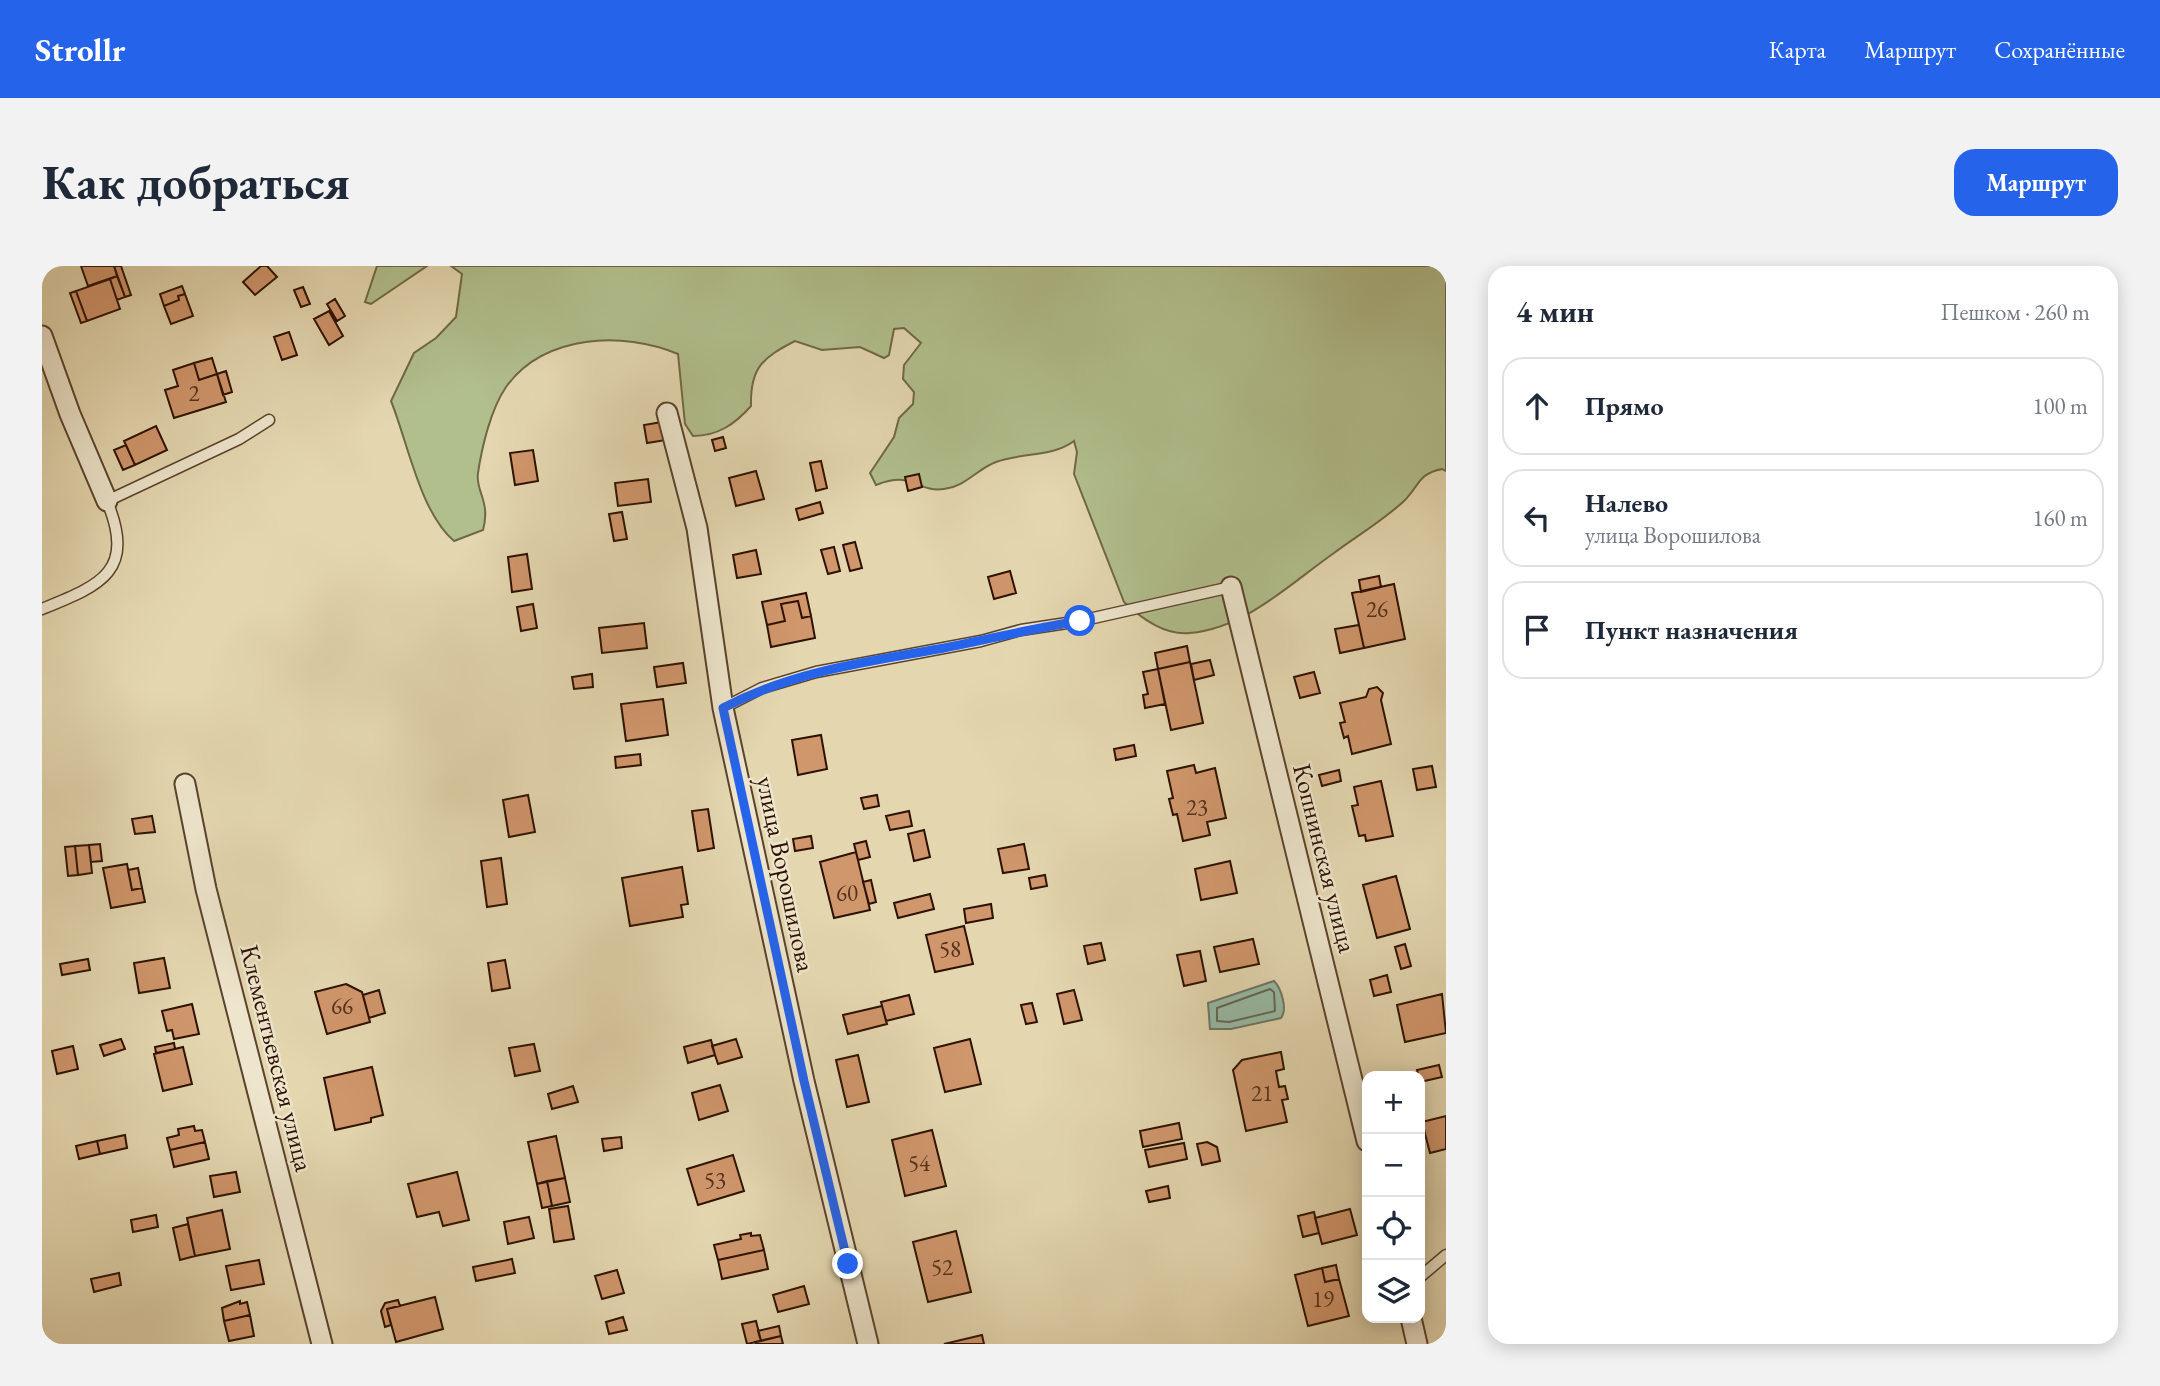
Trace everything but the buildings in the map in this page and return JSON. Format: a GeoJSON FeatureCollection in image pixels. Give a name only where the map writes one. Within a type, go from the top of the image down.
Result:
{"type":"FeatureCollection","features":[{"type":"Feature","properties":{"kind":"street"},"geometry":{"type":"LineString","coordinates":[[42,336],[70,414],[107,500]]}},
{"type":"Feature","properties":{"kind":"street","name":"улица Ворошилова"},"geometry":{"type":"LineString","coordinates":[[667,413],[697,528],[723,708],[804,1081],[868,1344]]}},
{"type":"Feature","properties":{"kind":"street","name":"Копнинская улица"},"geometry":{"type":"LineString","coordinates":[[1231,587],[1365,1134]]}},
{"type":"Feature","properties":{"kind":"street","name":"Клементьевская улица"},"geometry":{"type":"LineString","coordinates":[[185,784],[206,889],[322,1344]]}},
{"type":"Feature","properties":{"kind":"street"},"geometry":{"type":"LineString","coordinates":[[1412,1323],[1417,1344]]}},
{"type":"Feature","properties":{"kind":"lane"},"geometry":{"type":"LineString","coordinates":[[42,610],[88,590],[107,575],[119,544],[117,526],[107,500],[239,439],[269,420]]}},
{"type":"Feature","properties":{"kind":"lane"},"geometry":{"type":"LineString","coordinates":[[723,708],[762,688],[816,672],[981,641],[1021,630],[1080,621],[1231,587]]}},
{"type":"Feature","properties":{"kind":"lane"},"geometry":{"type":"LineString","coordinates":[[1425,1273],[1446,1255]]}},
{"type":"Feature","properties":{"kind":"shaded area"},"geometry":{"type":"Polygon","coordinates":[[[377,266],[427,266],[371,304],[365,302],[377,266]]]}},
{"type":"Feature","properties":{"kind":"shaded area"},"geometry":{"type":"Polygon","coordinates":[[[451,266],[1446,266],[1446,471],[1442,469],[1428,474],[1395,509],[1249,613],[1211,629],[1190,633],[1172,632],[1154,625],[1124,602],[1074,474],[1077,452],[1074,441],[1056,450],[996,462],[951,488],[927,488],[899,480],[876,485],[870,473],[894,437],[899,418],[913,404],[914,392],[903,379],[904,365],[921,343],[904,328],[894,329],[889,355],[884,358],[860,347],[822,350],[795,341],[774,353],[760,366],[753,382],[751,406],[739,418],[718,431],[693,436],[685,424],[678,354],[633,342],[609,340],[563,347],[541,356],[522,369],[506,387],[488,428],[478,473],[485,511],[483,530],[454,541],[432,513],[416,476],[391,401],[414,353],[436,338],[456,317],[462,274],[451,266]]]}},
{"type":"Feature","properties":{"kind":"water"},"geometry":{"type":"Polygon","coordinates":[[[1274,981],[1283,999],[1281,1018],[1231,1029],[1210,1029],[1208,1003],[1274,981]]]}},
{"type":"Feature","properties":{"kind":"route"},"geometry":{"type":"LineString","coordinates":[[848,1264],[804,1081],[723,708],[762,688],[816,672],[981,641],[1021,630],[1080,621]]}}]}
